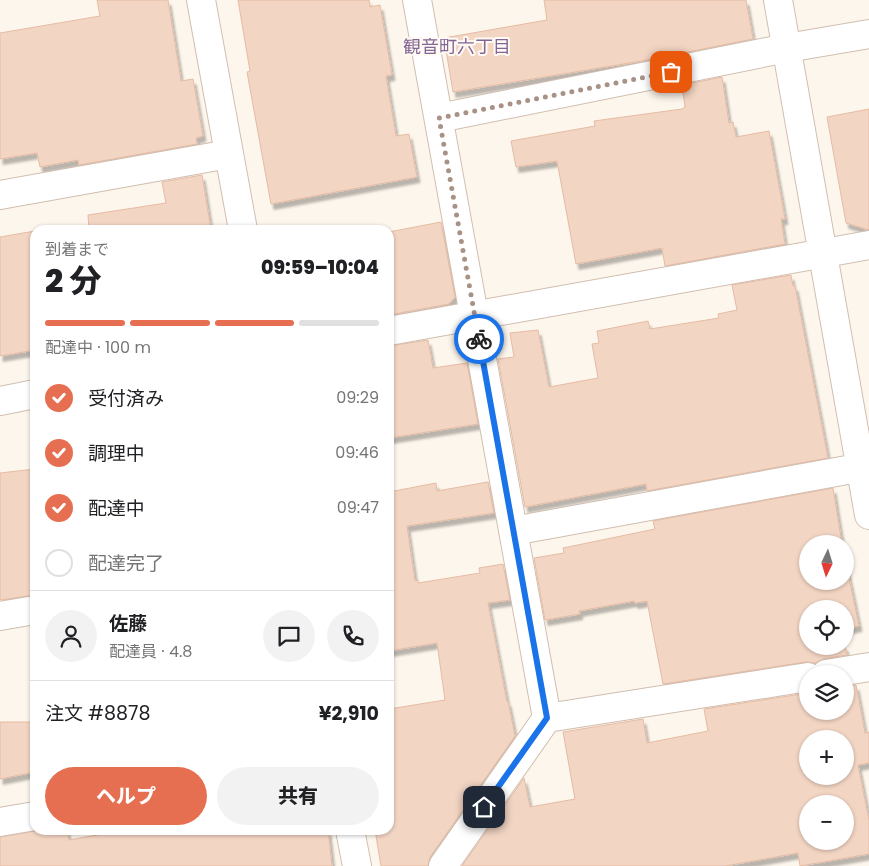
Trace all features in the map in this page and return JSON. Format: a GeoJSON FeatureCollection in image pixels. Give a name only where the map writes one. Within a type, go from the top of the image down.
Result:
{"type":"FeatureCollection","features":[{"type":"Feature","properties":{"kind":"street"},"geometry":{"type":"LineString","coordinates":[[201,0],[242,225]]}},
{"type":"Feature","properties":{"kind":"street"},"geometry":{"type":"LineString","coordinates":[[417,0],[547,718],[443,866]]}},
{"type":"Feature","properties":{"kind":"street"},"geometry":{"type":"LineString","coordinates":[[778,0],[823,254],[865,466],[869,515]]}},
{"type":"Feature","properties":{"kind":"street"},"geometry":{"type":"LineString","coordinates":[[439,118],[787,48],[869,34]]}},
{"type":"Feature","properties":{"kind":"street"},"geometry":{"type":"LineString","coordinates":[[0,195],[229,154]]}},
{"type":"Feature","properties":{"kind":"street"},"geometry":{"type":"LineString","coordinates":[[394,330],[869,245]]}},
{"type":"Feature","properties":{"kind":"street"},"geometry":{"type":"LineString","coordinates":[[0,400],[30,395]]}},
{"type":"Feature","properties":{"kind":"street"},"geometry":{"type":"LineString","coordinates":[[513,531],[865,466]]}},
{"type":"Feature","properties":{"kind":"street"},"geometry":{"type":"LineString","coordinates":[[0,616],[30,611]]}},
{"type":"Feature","properties":{"kind":"street"},"geometry":{"type":"LineString","coordinates":[[854,669],[869,667]]}},
{"type":"Feature","properties":{"kind":"street"},"geometry":{"type":"LineString","coordinates":[[547,718],[799,678]]}},
{"type":"Feature","properties":{"kind":"street"},"geometry":{"type":"LineString","coordinates":[[0,822],[30,817]]}},
{"type":"Feature","properties":{"kind":"street"},"geometry":{"type":"LineString","coordinates":[[351,835],[357,866]]}},
{"type":"Feature","properties":{"kind":"building"},"geometry":{"type":"Polygon","coordinates":[[[97,0],[168,0],[181,81],[193,79],[203,136],[196,138],[197,144],[79,165],[78,160],[40,167],[37,153],[0,159],[0,33],[100,16],[97,0]]]}},
{"type":"Feature","properties":{"kind":"building"},"geometry":{"type":"Polygon","coordinates":[[[238,0],[369,0],[370,7],[380,5],[392,75],[386,76],[396,136],[409,134],[417,177],[271,204],[247,72],[250,71],[238,0]]]}},
{"type":"Feature","properties":{"kind":"building"},"geometry":{"type":"Polygon","coordinates":[[[544,0],[746,0],[753,39],[642,61],[453,92],[444,38],[547,20],[544,0]]]}},
{"type":"Feature","properties":{"kind":"building"},"geometry":{"type":"Polygon","coordinates":[[[722,77],[729,123],[733,122],[736,137],[769,131],[785,219],[781,219],[785,244],[665,266],[662,248],[576,264],[557,161],[516,167],[511,141],[595,126],[594,121],[682,109],[685,107],[682,85],[722,77]]]}},
{"type":"Feature","properties":{"kind":"building"},"geometry":{"type":"Polygon","coordinates":[[[869,109],[869,230],[846,223],[827,117],[869,109]]]}},
{"type":"Feature","properties":{"kind":"building"},"geometry":{"type":"Polygon","coordinates":[[[202,175],[210,225],[89,225],[88,215],[166,203],[162,182],[202,175]]]}},
{"type":"Feature","properties":{"kind":"building"},"geometry":{"type":"Polygon","coordinates":[[[441,222],[455,297],[449,304],[394,314],[394,231],[441,222]]]}},
{"type":"Feature","properties":{"kind":"building"},"geometry":{"type":"Polygon","coordinates":[[[30,232],[30,351],[0,356],[0,237],[30,232]]]}},
{"type":"Feature","properties":{"kind":"building"},"geometry":{"type":"Polygon","coordinates":[[[791,275],[793,286],[795,286],[828,458],[647,491],[646,484],[525,507],[498,359],[514,357],[510,333],[538,330],[549,387],[598,378],[592,344],[599,343],[597,331],[648,321],[650,329],[719,318],[718,314],[737,310],[732,285],[791,275]]]}},
{"type":"Feature","properties":{"kind":"building"},"geometry":{"type":"Polygon","coordinates":[[[428,340],[433,368],[467,363],[478,424],[394,437],[394,345],[428,340]]]}},
{"type":"Feature","properties":{"kind":"building"},"geometry":{"type":"Polygon","coordinates":[[[30,470],[30,596],[0,600],[0,473],[30,470]]]}},
{"type":"Feature","properties":{"kind":"building"},"geometry":{"type":"Polygon","coordinates":[[[488,482],[494,513],[407,526],[415,581],[418,580],[418,583],[480,573],[479,568],[503,564],[510,600],[488,603],[515,736],[430,857],[428,866],[381,866],[376,835],[394,835],[394,708],[445,700],[437,643],[394,650],[394,491],[436,483],[437,491],[488,482]]]}},
{"type":"Feature","properties":{"kind":"building"},"geometry":{"type":"Polygon","coordinates":[[[833,488],[841,535],[799,535],[799,590],[851,590],[854,600],[799,600],[799,655],[847,655],[823,659],[815,663],[806,662],[663,684],[647,601],[635,603],[634,601],[579,611],[580,614],[545,620],[534,558],[564,553],[563,548],[655,529],[653,521],[833,488]]]}},
{"type":"Feature","properties":{"kind":"building"},"geometry":{"type":"Polygon","coordinates":[[[854,602],[859,626],[854,627],[854,602]]]}},
{"type":"Feature","properties":{"kind":"building"},"geometry":{"type":"Polygon","coordinates":[[[854,685],[856,685],[865,733],[869,732],[869,763],[858,765],[869,820],[869,854],[800,866],[798,853],[725,866],[462,866],[524,778],[530,807],[575,799],[563,732],[643,719],[647,743],[708,731],[704,709],[799,694],[799,720],[854,720],[854,685]]]}},
{"type":"Feature","properties":{"kind":"building"},"geometry":{"type":"Polygon","coordinates":[[[0,722],[30,722],[30,773],[0,779],[0,722]]]}},
{"type":"Feature","properties":{"kind":"building"},"geometry":{"type":"Polygon","coordinates":[[[30,832],[30,835],[68,835],[69,840],[97,835],[329,835],[332,866],[0,866],[0,837],[30,832]]]}},
{"type":"Feature","properties":{"kind":"way so far"},"geometry":{"type":"LineString","coordinates":[[479,339],[439,118],[671,72]]}},
{"type":"Feature","properties":{"kind":"district","name":"観音町六丁目"},"geometry":{"type":"Point","coordinates":[457,46]}},
{"type":"Feature","properties":{"kind":"route"},"geometry":{"type":"LineString","coordinates":[[479,339],[547,718],[484,807]]}}]}
